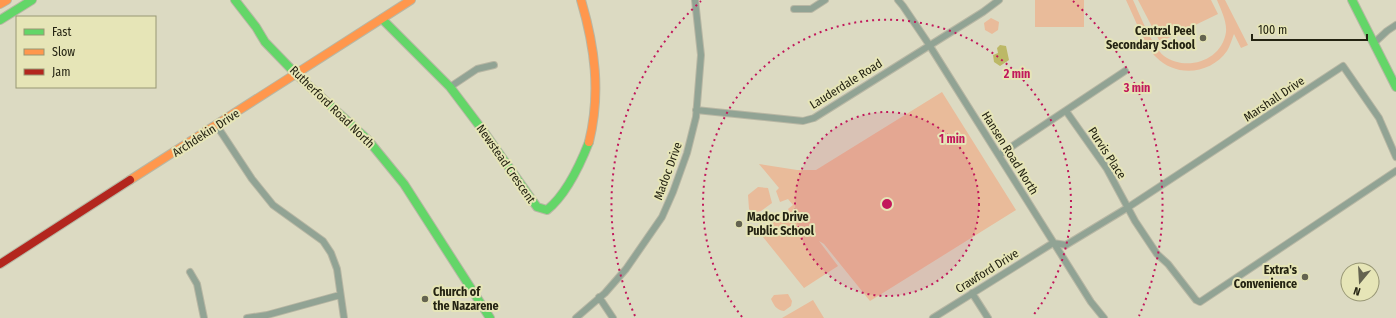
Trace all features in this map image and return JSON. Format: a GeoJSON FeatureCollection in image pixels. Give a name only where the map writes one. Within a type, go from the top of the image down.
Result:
{"type":"FeatureCollection","features":[{"type":"Feature","properties":{"kind":"street"},"geometry":{"type":"LineString","coordinates":[[0,4],[7,0]]}},
{"type":"Feature","properties":{"kind":"street"},"geometry":{"type":"LineString","coordinates":[[0,20],[32,0]]}},
{"type":"Feature","properties":{"kind":"street","name":"Rutherford Road North"},"geometry":{"type":"LineString","coordinates":[[235,0],[256,27],[265,42],[296,74],[368,140],[404,184],[490,318]]}},
{"type":"Feature","properties":{"kind":"street","name":"Archdekin Drive"},"geometry":{"type":"LineString","coordinates":[[0,264],[411,0]]}},
{"type":"Feature","properties":{"kind":"street","name":"Newstead Crescent"},"geometry":{"type":"LineString","coordinates":[[382,19],[450,87],[537,207],[547,210],[556,203],[582,162],[594,123],[597,88],[594,59],[590,26],[581,0]]}},
{"type":"Feature","properties":{"kind":"street","name":"Madoc Drive"},"geometry":{"type":"LineString","coordinates":[[576,318],[626,269],[662,216],[688,153],[696,117],[701,54],[696,0]]}},
{"type":"Feature","properties":{"kind":"street"},"geometry":{"type":"LineString","coordinates":[[794,8],[811,9],[825,0]]}},
{"type":"Feature","properties":{"kind":"street","name":"Hansen Road North"},"geometry":{"type":"LineString","coordinates":[[898,0],[929,45],[1091,302],[1104,318]]}},
{"type":"Feature","properties":{"kind":"street","name":"Lauderdale Road"},"geometry":{"type":"LineString","coordinates":[[696,110],[803,121],[814,118],[983,12],[989,3],[999,0]]}},
{"type":"Feature","properties":{"kind":"street"},"geometry":{"type":"LineString","coordinates":[[1352,0],[1396,87]]}},
{"type":"Feature","properties":{"kind":"street"},"geometry":{"type":"LineString","coordinates":[[1374,43],[1396,25]]}},
{"type":"Feature","properties":{"kind":"street"},"geometry":{"type":"LineString","coordinates":[[450,87],[477,70],[494,65]]}},
{"type":"Feature","properties":{"kind":"street","name":"Marshall Drive"},"geometry":{"type":"LineString","coordinates":[[1053,243],[1066,245],[1128,208],[1342,66],[1380,118],[1396,157]]}},
{"type":"Feature","properties":{"kind":"street"},"geometry":{"type":"LineString","coordinates":[[999,155],[1124,71]]}},
{"type":"Feature","properties":{"kind":"street","name":"Purvis Place"},"geometry":{"type":"LineString","coordinates":[[1066,111],[1107,169],[1128,208]]}},
{"type":"Feature","properties":{"kind":"street"},"geometry":{"type":"LineString","coordinates":[[217,126],[252,179],[273,205],[323,241],[331,253],[337,269],[344,318]]}},
{"type":"Feature","properties":{"kind":"street"},"geometry":{"type":"LineString","coordinates":[[1128,208],[1157,254],[1168,264],[1196,300],[1200,302],[1396,171]]}},
{"type":"Feature","properties":{"kind":"street","name":"Crawford Drive"},"geometry":{"type":"LineString","coordinates":[[933,318],[1053,243]]}},
{"type":"Feature","properties":{"kind":"street"},"geometry":{"type":"LineString","coordinates":[[190,272],[197,284],[204,318]]}},
{"type":"Feature","properties":{"kind":"street"},"geometry":{"type":"LineString","coordinates":[[972,293],[988,318]]}},
{"type":"Feature","properties":{"kind":"street"},"geometry":{"type":"LineString","coordinates":[[247,318],[267,315],[340,295]]}},
{"type":"Feature","properties":{"kind":"street"},"geometry":{"type":"LineString","coordinates":[[599,297],[613,318]]}},
{"type":"Feature","properties":{"kind":"shaded area"},"geometry":{"type":"Polygon","coordinates":[[[1035,0],[1084,0],[1084,27],[1035,27],[1035,0]]]}},
{"type":"Feature","properties":{"kind":"shaded area"},"geometry":{"type":"Polygon","coordinates":[[[1126,0],[1133,0],[1155,45],[1164,56],[1173,61],[1192,63],[1202,61],[1210,57],[1218,50],[1223,42],[1226,32],[1226,24],[1217,0],[1225,0],[1248,45],[1241,48],[1234,34],[1227,51],[1212,65],[1203,69],[1193,70],[1173,68],[1164,64],[1152,52],[1126,0]]]}},
{"type":"Feature","properties":{"kind":"shaded area"},"geometry":{"type":"Polygon","coordinates":[[[1138,0],[1211,0],[1218,14],[1160,42],[1138,0]]]}},
{"type":"Feature","properties":{"kind":"shaded area"},"geometry":{"type":"Polygon","coordinates":[[[991,18],[999,22],[998,30],[992,34],[985,30],[984,23],[991,18]]]}},
{"type":"Feature","properties":{"kind":"shaded area"},"geometry":{"type":"Polygon","coordinates":[[[1000,45],[1006,46],[1009,60],[1000,66],[994,62],[993,55],[998,53],[997,48],[1000,45]]]}},
{"type":"Feature","properties":{"kind":"shaded area"},"geometry":{"type":"Polygon","coordinates":[[[942,92],[1016,210],[870,301],[824,244],[819,241],[838,266],[804,288],[759,232],[789,211],[788,209],[793,205],[788,199],[780,202],[776,191],[779,188],[759,164],[797,170],[816,170],[942,92]]]}},
{"type":"Feature","properties":{"kind":"shaded area"},"geometry":{"type":"Polygon","coordinates":[[[758,187],[768,188],[772,203],[761,211],[752,213],[749,209],[748,195],[758,187]]]}},
{"type":"Feature","properties":{"kind":"shaded area"},"geometry":{"type":"Polygon","coordinates":[[[788,294],[792,301],[791,306],[784,311],[774,305],[771,299],[774,295],[788,294]]]}},
{"type":"Feature","properties":{"kind":"shaded area"},"geometry":{"type":"Polygon","coordinates":[[[813,300],[824,318],[782,318],[813,300]]]}},
{"type":"Feature","properties":{"kind":"traffic: fast"},"geometry":{"type":"LineString","coordinates":[[0,20],[32,0]]}},
{"type":"Feature","properties":{"kind":"traffic: fast"},"geometry":{"type":"LineString","coordinates":[[235,0],[256,27],[265,42],[296,74],[368,140],[404,184],[490,318]]}},
{"type":"Feature","properties":{"kind":"traffic: fast"},"geometry":{"type":"LineString","coordinates":[[1352,0],[1396,87]]}},
{"type":"Feature","properties":{"kind":"traffic: fast"},"geometry":{"type":"LineString","coordinates":[[382,19],[450,87],[537,207],[547,210],[561,196],[572,179],[589,142]]}},
{"type":"Feature","properties":{"kind":"traffic: slow"},"geometry":{"type":"LineString","coordinates":[[0,4],[7,0]]}},
{"type":"Feature","properties":{"kind":"traffic: slow"},"geometry":{"type":"LineString","coordinates":[[130,180],[411,0]]}},
{"type":"Feature","properties":{"kind":"traffic: slow"},"geometry":{"type":"LineString","coordinates":[[581,0],[590,35],[595,70],[595,106],[589,142]]}},
{"type":"Feature","properties":{"kind":"traffic: jam"},"geometry":{"type":"LineString","coordinates":[[0,264],[130,180]]}},
{"type":"Feature","properties":{"kind":"place","name":"Central Peel Secondary School"},"geometry":{"type":"Point","coordinates":[1203,38]}},
{"type":"Feature","properties":{"kind":"place","name":"Madoc Drive Public School"},"geometry":{"type":"Point","coordinates":[739,224]}},
{"type":"Feature","properties":{"kind":"place","name":"Extra's Convenience"},"geometry":{"type":"Point","coordinates":[1305,277]}},
{"type":"Feature","properties":{"kind":"place","name":"Church of the Nazarene"},"geometry":{"type":"Point","coordinates":[425,299]}}]}
